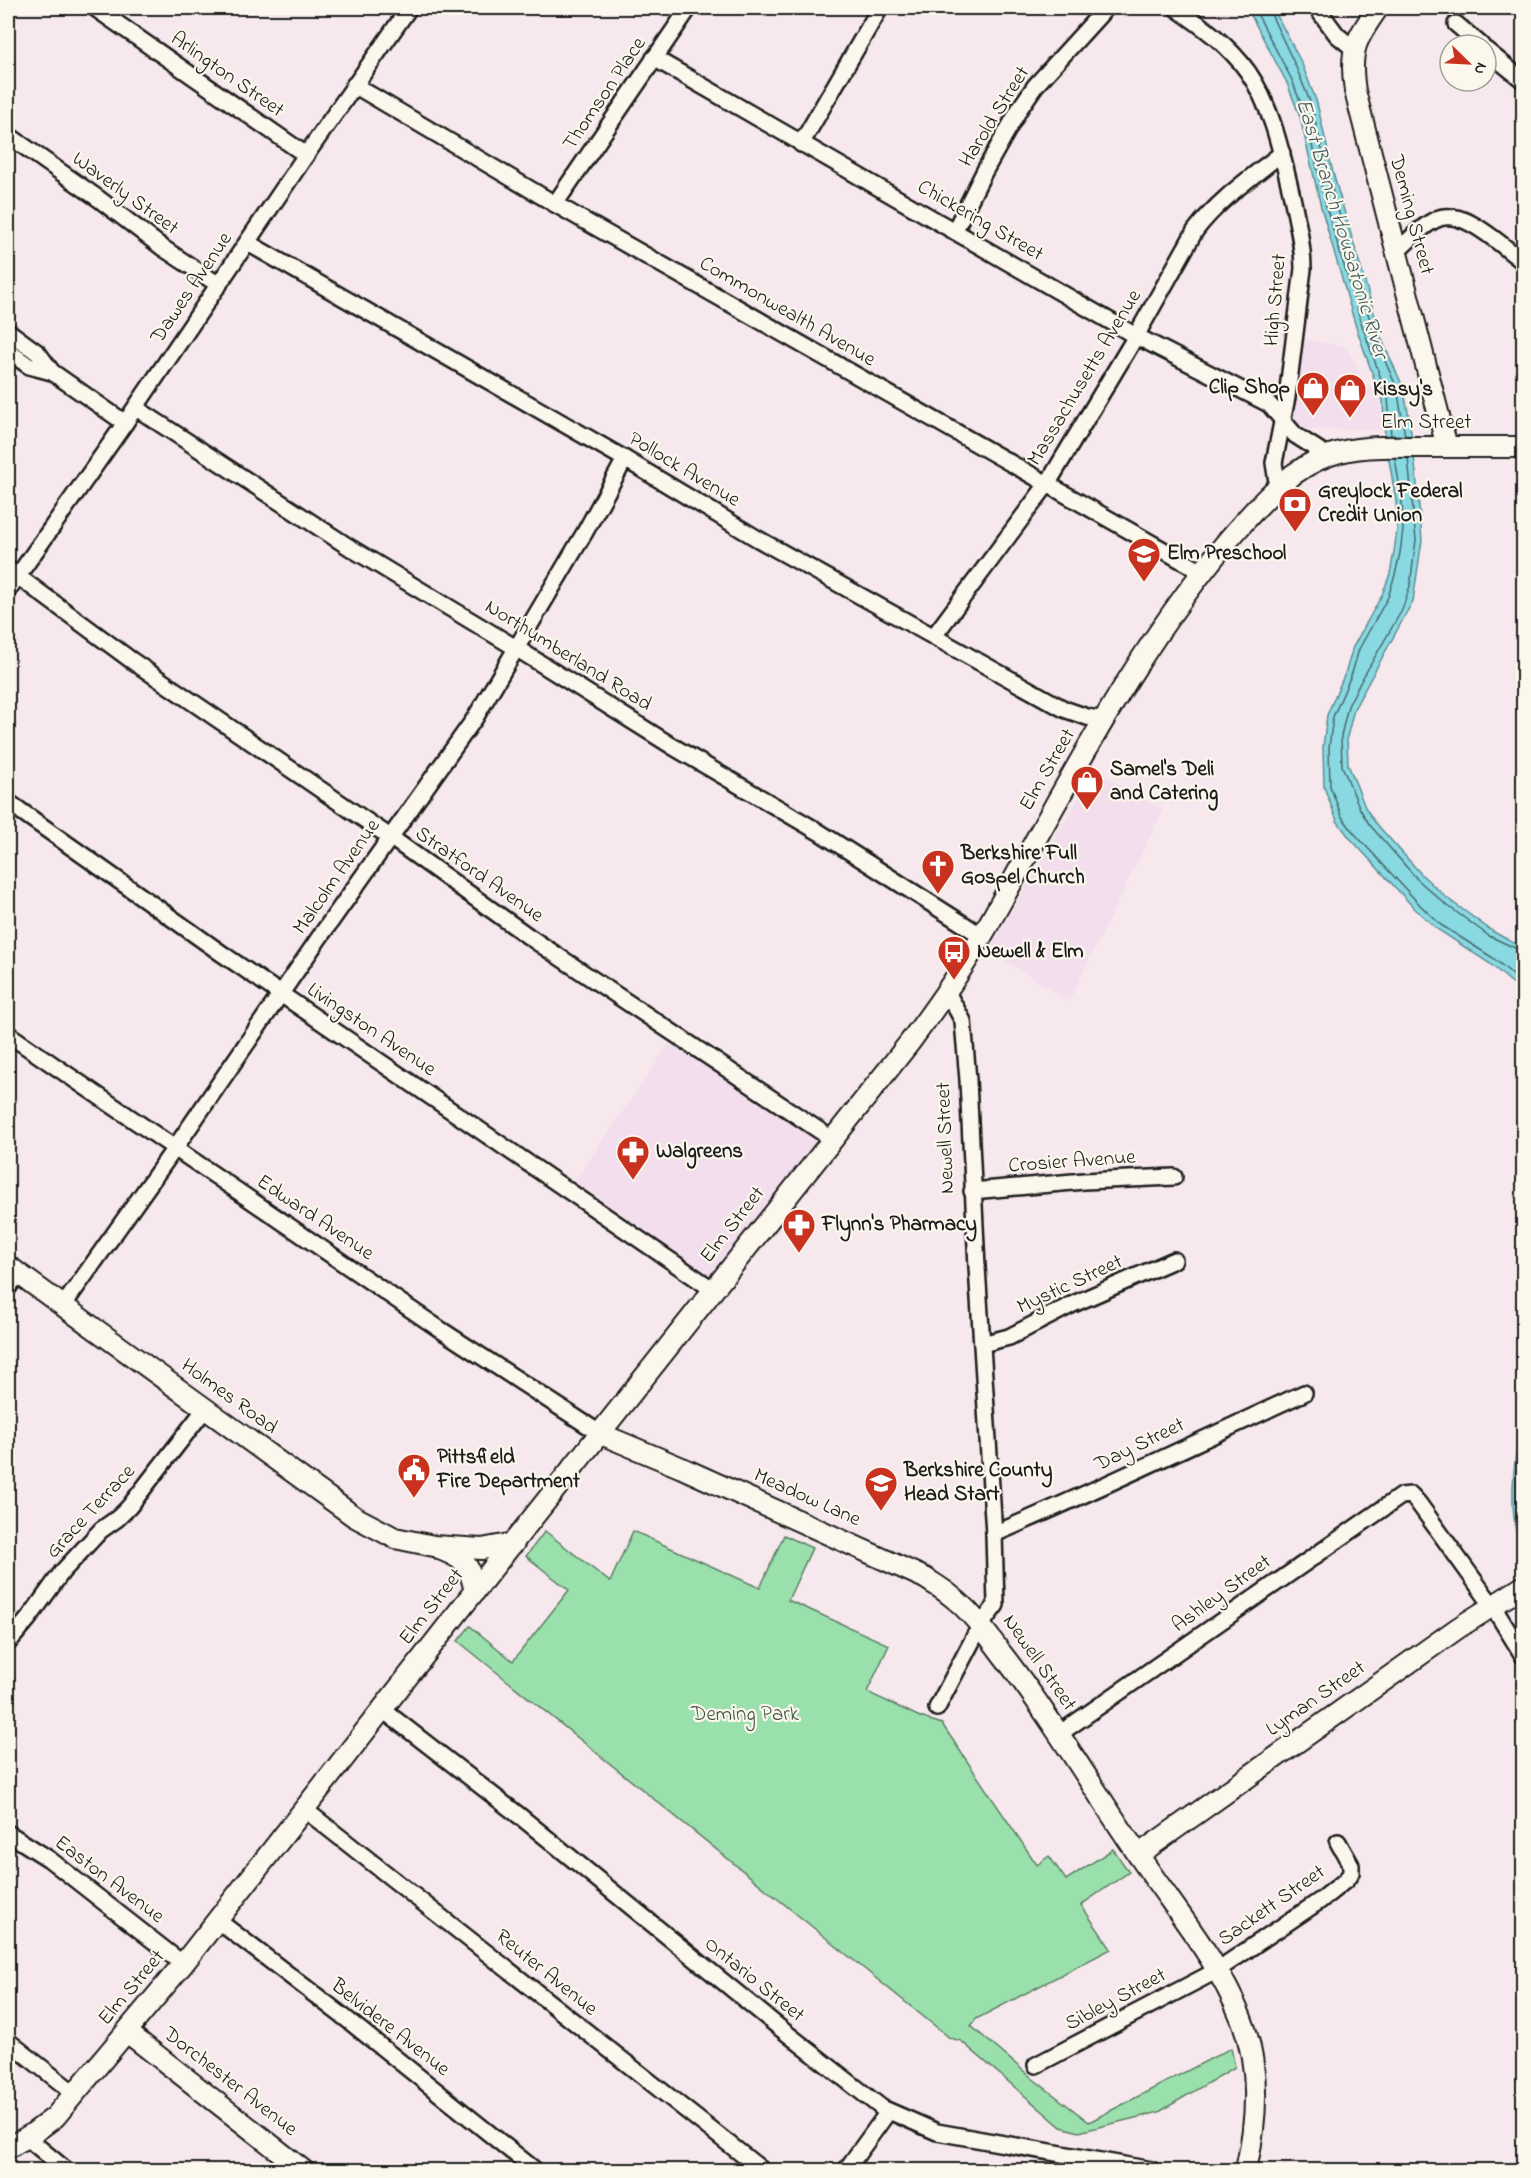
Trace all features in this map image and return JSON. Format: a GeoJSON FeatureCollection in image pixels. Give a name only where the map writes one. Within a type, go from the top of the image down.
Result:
{"type":"FeatureCollection","features":[{"type":"Feature","properties":{"kind":"street","name":"Arlington Street"},"geometry":{"type":"LineString","coordinates":[[95,8],[306,155]]}},
{"type":"Feature","properties":{"kind":"street","name":"Dawes Avenue"},"geometry":{"type":"LineString","coordinates":[[8,590],[13,572],[136,408],[306,155],[409,8]]}},
{"type":"Feature","properties":{"kind":"street","name":"Thomson Place"},"geometry":{"type":"LineString","coordinates":[[555,204],[689,8]]}},
{"type":"Feature","properties":{"kind":"street"},"geometry":{"type":"LineString","coordinates":[[801,144],[880,8]]}},
{"type":"Feature","properties":{"kind":"street","name":"Harold Street"},"geometry":{"type":"LineString","coordinates":[[955,230],[1020,108],[1035,86],[1106,8]]}},
{"type":"Feature","properties":{"kind":"street","name":"High Street"},"geometry":{"type":"LineString","coordinates":[[1176,8],[1214,36],[1246,70],[1262,97],[1282,153],[1303,255],[1302,285],[1284,420],[1274,463],[1278,488]]}},
{"type":"Feature","properties":{"kind":"street"},"geometry":{"type":"LineString","coordinates":[[1317,8],[1337,35],[1354,49],[1378,8]]}},
{"type":"Feature","properties":{"kind":"street"},"geometry":{"type":"LineString","coordinates":[[1456,24],[1467,33]]}},
{"type":"Feature","properties":{"kind":"street","name":"Deming Street"},"geometry":{"type":"LineString","coordinates":[[1354,49],[1352,64],[1354,91],[1395,253],[1438,447]]}},
{"type":"Feature","properties":{"kind":"street","name":"Chickering Street"},"geometry":{"type":"LineString","coordinates":[[654,58],[1136,336],[1269,404],[1284,420]]}},
{"type":"Feature","properties":{"kind":"street"},"geometry":{"type":"LineString","coordinates":[[1498,60],[1524,81]]}},
{"type":"Feature","properties":{"kind":"street","name":"Commonwealth Avenue"},"geometry":{"type":"LineString","coordinates":[[354,85],[555,204],[1202,572]]}},
{"type":"Feature","properties":{"kind":"street","name":"Waverly Street"},"geometry":{"type":"LineString","coordinates":[[8,135],[99,199],[163,248],[219,285]]}},
{"type":"Feature","properties":{"kind":"street","name":"Massachusetts Avenue"},"geometry":{"type":"LineString","coordinates":[[934,636],[1048,483],[1204,219],[1282,153]]}},
{"type":"Feature","properties":{"kind":"street"},"geometry":{"type":"LineString","coordinates":[[1395,253],[1436,219],[1450,215],[1473,225],[1524,262]]}},
{"type":"Feature","properties":{"kind":"street","name":"Pollock Avenue"},"geometry":{"type":"LineString","coordinates":[[248,243],[625,459],[758,539],[1064,709],[1105,720]]}},
{"type":"Feature","properties":{"kind":"street"},"geometry":{"type":"LineString","coordinates":[[8,331],[38,352],[52,372],[125,423]]}},
{"type":"Feature","properties":{"kind":"street"},"geometry":{"type":"LineString","coordinates":[[8,351],[29,366],[52,372]]}},
{"type":"Feature","properties":{"kind":"street","name":"Northumberland Road"},"geometry":{"type":"LineString","coordinates":[[136,408],[350,547],[672,746],[819,832],[982,936]]}},
{"type":"Feature","properties":{"kind":"street"},"geometry":{"type":"LineString","coordinates":[[1284,420],[1295,435],[1328,456]]}},
{"type":"Feature","properties":{"kind":"street","name":"Elm Street"},"geometry":{"type":"LineString","coordinates":[[8,2148],[55,2116],[183,1964],[601,1434],[712,1289],[910,1041],[947,992],[982,936],[1132,672],[1202,572],[1234,533],[1278,488],[1309,465],[1343,451],[1376,447],[1524,447]]}},
{"type":"Feature","properties":{"kind":"street","name":"Malcolm Avenue"},"geometry":{"type":"LineString","coordinates":[[63,1306],[475,718],[585,532],[625,459]]}},
{"type":"Feature","properties":{"kind":"street","name":"Stratford Avenue"},"geometry":{"type":"LineString","coordinates":[[13,572],[131,660],[390,837],[528,936],[832,1139]]}},
{"type":"Feature","properties":{"kind":"street","name":"Livingston Avenue"},"geometry":{"type":"LineString","coordinates":[[8,802],[281,994],[712,1289]]}},
{"type":"Feature","properties":{"kind":"street","name":"Newell Street"},"geometry":{"type":"LineString","coordinates":[[947,992],[963,1021],[994,1534],[996,1605],[980,1626],[1025,1684],[1177,1910],[1216,1971],[1241,2018],[1253,2065],[1256,2108],[1246,2170]]}},
{"type":"Feature","properties":{"kind":"street","name":"Edward Avenue"},"geometry":{"type":"LineString","coordinates":[[8,1034],[441,1330],[601,1434]]}},
{"type":"Feature","properties":{"kind":"street","name":"Crosier Avenue"},"geometry":{"type":"LineString","coordinates":[[972,1191],[1084,1181],[1174,1177]]}},
{"type":"Feature","properties":{"kind":"street","name":"Mystic Street"},"geometry":{"type":"LineString","coordinates":[[982,1344],[1009,1337],[1071,1305],[1174,1260]]}},
{"type":"Feature","properties":{"kind":"street","name":"Holmes Road"},"geometry":{"type":"LineString","coordinates":[[11,1276],[63,1306],[354,1517],[395,1538],[434,1546],[482,1549],[514,1543]]}},
{"type":"Feature","properties":{"kind":"street","name":"Day Street"},"geometry":{"type":"LineString","coordinates":[[994,1534],[1080,1498],[1164,1456],[1304,1393]]}},
{"type":"Feature","properties":{"kind":"street","name":"Grace Terrace"},"geometry":{"type":"LineString","coordinates":[[8,1643],[62,1572],[101,1530],[129,1507],[205,1409]]}},
{"type":"Feature","properties":{"kind":"street","name":"Meadow Lane"},"geometry":{"type":"LineString","coordinates":[[601,1434],[682,1468],[925,1578],[952,1597],[980,1626]]}},
{"type":"Feature","properties":{"kind":"street","name":"Ashley Street"},"geometry":{"type":"LineString","coordinates":[[1059,1734],[1401,1497],[1412,1496],[1419,1504],[1492,1605]]}},
{"type":"Feature","properties":{"kind":"street","name":"Holmes Road"},"geometry":{"type":"LineString","coordinates":[[434,1546],[462,1559],[469,1570],[475,1591]]}},
{"type":"Feature","properties":{"kind":"street","name":"Lyman Street"},"geometry":{"type":"LineString","coordinates":[[1138,1855],[1492,1605],[1524,1586]]}},
{"type":"Feature","properties":{"kind":"street"},"geometry":{"type":"LineString","coordinates":[[1492,1605],[1524,1657]]}},
{"type":"Feature","properties":{"kind":"street"},"geometry":{"type":"LineString","coordinates":[[937,1708],[980,1626]]}},
{"type":"Feature","properties":{"kind":"street","name":"Ontario Street"},"geometry":{"type":"LineString","coordinates":[[382,1710],[521,1817],[780,2028],[888,2112],[937,2132],[1152,2170]]}},
{"type":"Feature","properties":{"kind":"street","name":"Reuter Avenue"},"geometry":{"type":"LineString","coordinates":[[304,1809],[762,2170]]}},
{"type":"Feature","properties":{"kind":"street","name":"Easton Avenue"},"geometry":{"type":"LineString","coordinates":[[8,1833],[49,1859],[183,1964]]}},
{"type":"Feature","properties":{"kind":"street","name":"Sackett Street"},"geometry":{"type":"LineString","coordinates":[[1216,1971],[1255,1946],[1346,1880],[1351,1873],[1351,1865],[1338,1842]]}},
{"type":"Feature","properties":{"kind":"street","name":"Belvidere Avenue"},"geometry":{"type":"LineString","coordinates":[[217,1920],[344,2017],[535,2170]]}},
{"type":"Feature","properties":{"kind":"street","name":"Sibley Street"},"geometry":{"type":"LineString","coordinates":[[1036,2065],[1216,1971]]}},
{"type":"Feature","properties":{"kind":"street","name":"Dorchester Avenue"},"geometry":{"type":"LineString","coordinates":[[127,2032],[303,2170]]}},
{"type":"Feature","properties":{"kind":"street"},"geometry":{"type":"LineString","coordinates":[[8,2041],[75,2094]]}},
{"type":"Feature","properties":{"kind":"street"},"geometry":{"type":"LineString","coordinates":[[846,2170],[888,2112]]}},
{"type":"Feature","properties":{"kind":"street"},"geometry":{"type":"LineString","coordinates":[[26,2137],[66,2170]]}},
{"type":"Feature","properties":{"kind":"shaded area"},"geometry":{"type":"Polygon","coordinates":[[[1302,339],[1347,347],[1366,386],[1379,389],[1382,430],[1303,429],[1292,419],[1302,339]]]}},
{"type":"Feature","properties":{"kind":"shaded area"},"geometry":{"type":"Polygon","coordinates":[[[1095,770],[1163,810],[1069,1001],[989,950],[1095,770]]]}},
{"type":"Feature","properties":{"kind":"shaded area"},"geometry":{"type":"Polygon","coordinates":[[[672,1040],[820,1141],[711,1280],[571,1186],[672,1040]]]}},
{"type":"Feature","properties":{"kind":"green space","name":"Deming Park"},"geometry":{"type":"Polygon","coordinates":[[[545,1531],[610,1582],[633,1531],[760,1588],[784,1535],[812,1548],[788,1600],[889,1645],[867,1692],[920,1717],[942,1724],[1037,1865],[1049,1856],[1066,1880],[1113,1849],[1129,1872],[1081,1905],[1111,1949],[976,2019],[971,2026],[1032,2078],[1089,2122],[1231,2048],[1235,2067],[1159,2112],[1079,2132],[1061,2127],[961,2041],[950,2038],[458,1641],[470,1626],[513,1661],[569,1590],[526,1556],[545,1531]]]}},
{"type":"Feature","properties":{"kind":"water","name":"East Branch Housatonic River"},"geometry":{"type":"Polygon","coordinates":[[[1247,8],[1273,8],[1302,64],[1317,103],[1333,173],[1382,340],[1403,387],[1409,417],[1422,540],[1413,601],[1354,709],[1347,737],[1348,764],[1365,807],[1374,821],[1422,875],[1447,898],[1492,931],[1523,948],[1523,992],[1489,963],[1437,929],[1416,910],[1337,821],[1324,787],[1323,747],[1327,715],[1346,671],[1353,647],[1382,595],[1390,574],[1397,530],[1396,501],[1385,436],[1382,387],[1377,387],[1356,327],[1321,207],[1300,117],[1287,83],[1247,8]]]}},
{"type":"Feature","properties":{"kind":"water"},"geometry":{"type":"Polygon","coordinates":[[[1523,1406],[1524,1557],[1514,1520],[1513,1501],[1515,1463],[1523,1406]]]}},
{"type":"Feature","properties":{"kind":"place","name":"Clip Shop"},"geometry":{"type":"Point","coordinates":[1313,417]}},
{"type":"Feature","properties":{"kind":"place","name":"Kissy's"},"geometry":{"type":"Point","coordinates":[1350,419]}},
{"type":"Feature","properties":{"kind":"place","name":"Greylock Federal Credit Union"},"geometry":{"type":"Point","coordinates":[1295,533]}},
{"type":"Feature","properties":{"kind":"place","name":"Elm Preschool"},"geometry":{"type":"Point","coordinates":[1144,583]}},
{"type":"Feature","properties":{"kind":"place","name":"Samel's Deli and Catering"},"geometry":{"type":"Point","coordinates":[1087,811]}},
{"type":"Feature","properties":{"kind":"place","name":"Berkshire Full Gospel Church"},"geometry":{"type":"Point","coordinates":[938,895]}},
{"type":"Feature","properties":{"kind":"place","name":"Newell & Elm"},"geometry":{"type":"Point","coordinates":[954,981]}},
{"type":"Feature","properties":{"kind":"place","name":"Walgreens"},"geometry":{"type":"Point","coordinates":[633,1181]}},
{"type":"Feature","properties":{"kind":"place","name":"Flynn's Pharmacy"},"geometry":{"type":"Point","coordinates":[799,1254]}},
{"type":"Feature","properties":{"kind":"place","name":"Pittsfield Fire Department"},"geometry":{"type":"Point","coordinates":[414,1499]}},
{"type":"Feature","properties":{"kind":"place","name":"Berkshire County Head Start"},"geometry":{"type":"Point","coordinates":[881,1512]}}]}
